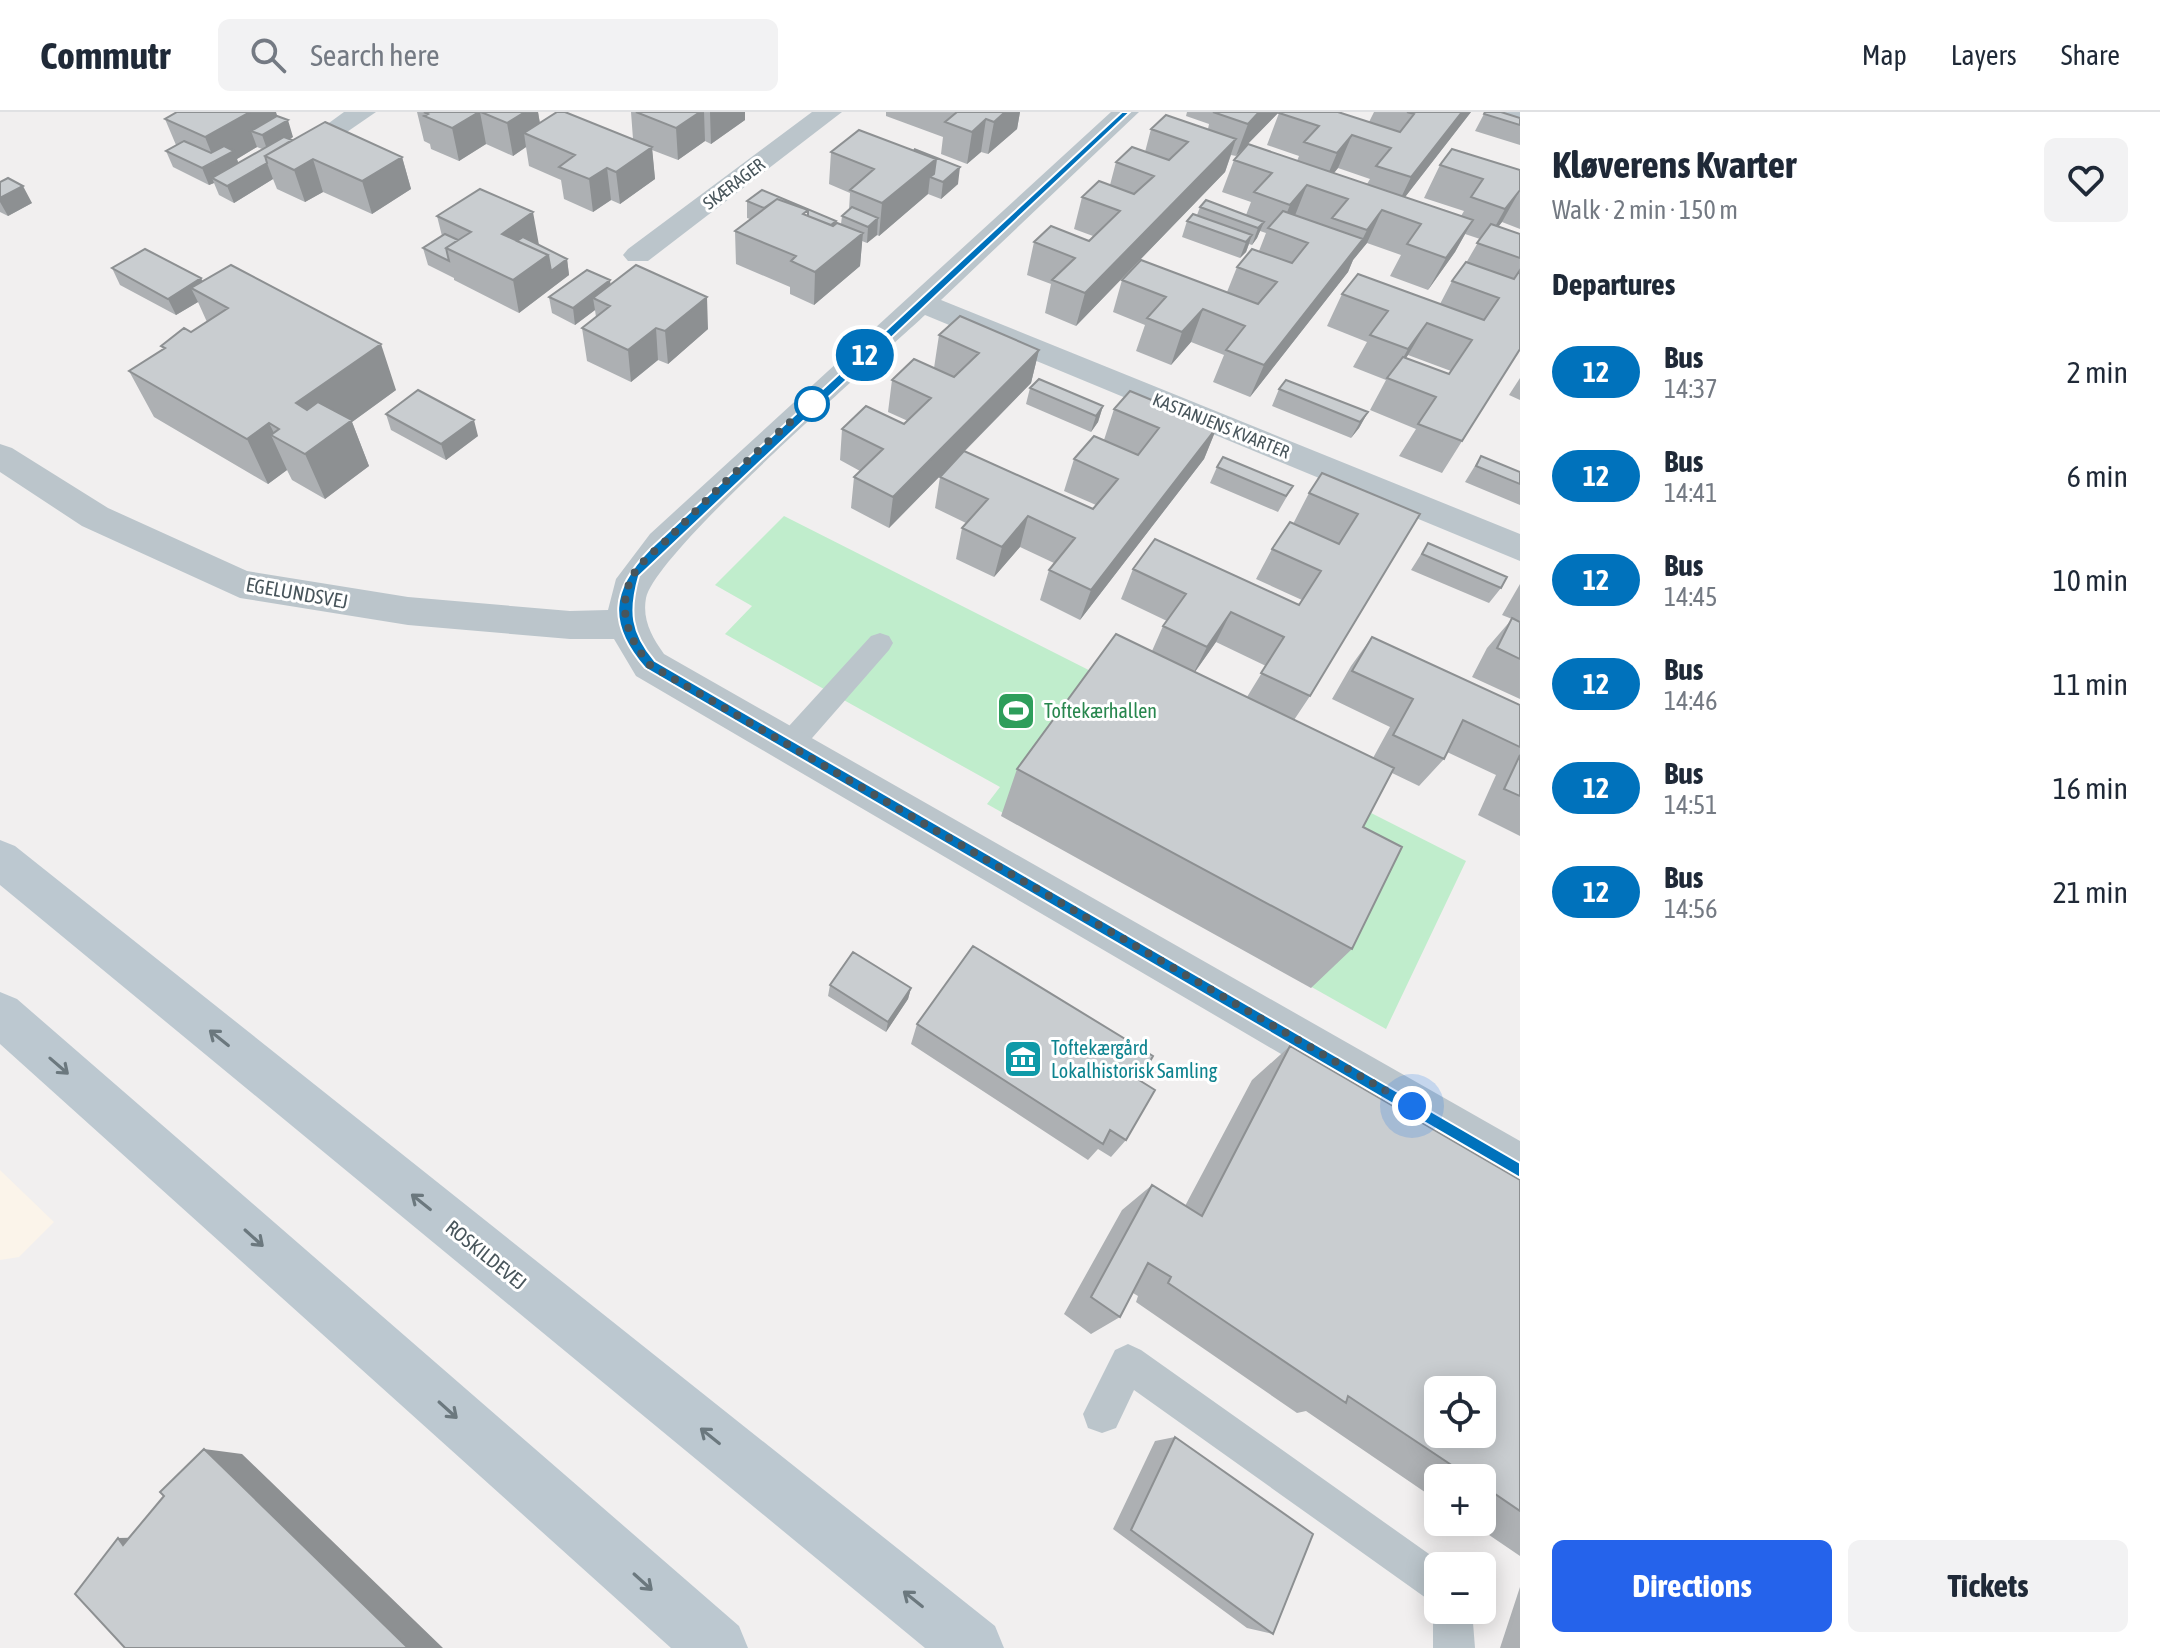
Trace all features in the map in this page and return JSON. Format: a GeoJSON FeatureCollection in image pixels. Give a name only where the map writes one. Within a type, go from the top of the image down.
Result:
{"type":"FeatureCollection","features":[{"type":"Feature","properties":{"kind":"main road","name":"ROSKILDEVEJ"},"geometry":{"type":"LineString","coordinates":[[0,859],[973,1648]]}},
{"type":"Feature","properties":{"kind":"main road"},"geometry":{"type":"LineString","coordinates":[[0,1014],[717,1648]]}},
{"type":"Feature","properties":{"kind":"street"},"geometry":{"type":"LineString","coordinates":[[335,128],[363,112]]}},
{"type":"Feature","properties":{"kind":"street","name":"SKÆRAGER"},"geometry":{"type":"LineString","coordinates":[[638,255],[829,112]]}},
{"type":"Feature","properties":{"kind":"street"},"geometry":{"type":"LineString","coordinates":[[1510,112],[1520,115]]}},
{"type":"Feature","properties":{"kind":"street"},"geometry":{"type":"LineString","coordinates":[[1108,117],[922,303],[698,508],[633,574],[626,598],[625,624],[633,646],[650,665],[1520,1169]]}},
{"type":"Feature","properties":{"kind":"street","name":"KASTANJENS KVARTER"},"geometry":{"type":"LineString","coordinates":[[922,303],[1520,548]]}},
{"type":"Feature","properties":{"kind":"street","name":"EGELUNDSVEJ"},"geometry":{"type":"LineString","coordinates":[[0,456],[95,517],[240,584],[408,611],[570,625],[625,624]]}},
{"type":"Feature","properties":{"kind":"lane"},"geometry":{"type":"LineString","coordinates":[[789,745],[880,643]]}},
{"type":"Feature","properties":{"kind":"lane"},"geometry":{"type":"LineString","coordinates":[[1102,1414],[1128,1363],[1424,1575]]}},
{"type":"Feature","properties":{"kind":"lane"},"geometry":{"type":"LineString","coordinates":[[1452,1624],[1454,1648]]}},
{"type":"Feature","properties":{"kind":"shaded area"},"geometry":{"type":"Polygon","coordinates":[[[0,1170],[54,1222],[19,1257],[0,1260],[0,1170]]]}},
{"type":"Feature","properties":{"kind":"green space","name":"Toftekærhallen"},"geometry":{"type":"Polygon","coordinates":[[[784,516],[1466,861],[1386,1029],[987,804],[1000,787],[725,634],[752,606],[715,585],[784,516]]]}},
{"type":"Feature","properties":{"kind":"building"},"geometry":{"type":"Polygon","coordinates":[[[177,112],[250,112],[205,137],[165,119],[177,112]]]}},
{"type":"Feature","properties":{"kind":"building"},"geometry":{"type":"Polygon","coordinates":[[[424,112],[479,112],[452,128],[424,116],[428,114],[424,112]]]}},
{"type":"Feature","properties":{"kind":"building"},"geometry":{"type":"Polygon","coordinates":[[[481,112],[525,112],[507,123],[481,112]]]}},
{"type":"Feature","properties":{"kind":"building"},"geometry":{"type":"Polygon","coordinates":[[[557,112],[565,112],[652,147],[616,172],[607,168],[589,179],[559,167],[575,155],[524,133],[557,112]]]}},
{"type":"Feature","properties":{"kind":"building"},"geometry":{"type":"Polygon","coordinates":[[[636,112],[700,112],[676,128],[636,112]]]}},
{"type":"Feature","properties":{"kind":"building"},"geometry":{"type":"Polygon","coordinates":[[[957,112],[1005,112],[994,122],[986,119],[972,132],[945,122],[957,112]]]}},
{"type":"Feature","properties":{"kind":"building"},"geometry":{"type":"Polygon","coordinates":[[[1213,112],[1259,112],[1248,124],[1213,112]]]}},
{"type":"Feature","properties":{"kind":"building"},"geometry":{"type":"Polygon","coordinates":[[[1280,112],[1338,112],[1400,132],[1414,114],[1407,112],[1462,112],[1411,177],[1376,166],[1391,148],[1352,135],[1337,153],[1304,142],[1319,126],[1280,112]]]}},
{"type":"Feature","properties":{"kind":"building"},"geometry":{"type":"Polygon","coordinates":[[[1501,112],[1520,118],[1520,125],[1484,114],[1501,112]]]}},
{"type":"Feature","properties":{"kind":"building"},"geometry":{"type":"Polygon","coordinates":[[[1166,115],[1236,139],[1085,293],[1052,280],[1075,258],[1034,242],[1051,226],[1089,241],[1120,211],[1082,197],[1099,181],[1134,194],[1154,176],[1116,162],[1132,147],[1169,160],[1188,142],[1151,129],[1166,115]]]}},
{"type":"Feature","properties":{"kind":"building"},"geometry":{"type":"Polygon","coordinates":[[[277,116],[288,120],[262,135],[251,131],[277,116]]]}},
{"type":"Feature","properties":{"kind":"building"},"geometry":{"type":"Polygon","coordinates":[[[325,122],[402,157],[362,181],[313,159],[294,170],[265,156],[325,122]]]}},
{"type":"Feature","properties":{"kind":"building"},"geometry":{"type":"Polygon","coordinates":[[[859,130],[936,159],[882,203],[850,190],[874,169],[831,152],[859,130]]]}},
{"type":"Feature","properties":{"kind":"building"},"geometry":{"type":"Polygon","coordinates":[[[284,137],[292,140],[265,156],[267,163],[227,186],[212,178],[284,137]]]}},
{"type":"Feature","properties":{"kind":"building"},"geometry":{"type":"Polygon","coordinates":[[[184,141],[211,153],[224,146],[234,151],[202,168],[166,151],[184,141]]]}},
{"type":"Feature","properties":{"kind":"building"},"geometry":{"type":"Polygon","coordinates":[[[1248,144],[1473,220],[1446,258],[1407,244],[1421,224],[1382,210],[1367,230],[1332,218],[1348,199],[1307,185],[1290,205],[1254,192],[1272,173],[1234,160],[1248,144]]]}},
{"type":"Feature","properties":{"kind":"building"},"geometry":{"type":"Polygon","coordinates":[[[914,149],[960,167],[943,182],[930,177],[934,174],[936,159],[914,149]]]}},
{"type":"Feature","properties":{"kind":"building"},"geometry":{"type":"Polygon","coordinates":[[[1452,149],[1520,170],[1520,190],[1505,209],[1471,197],[1483,179],[1440,165],[1452,149]]]}},
{"type":"Feature","properties":{"kind":"building"},"geometry":{"type":"Polygon","coordinates":[[[8,178],[23,186],[0,198],[0,182],[8,178]]]}},
{"type":"Feature","properties":{"kind":"building"},"geometry":{"type":"Polygon","coordinates":[[[480,189],[533,212],[502,234],[548,255],[513,280],[446,248],[471,232],[437,216],[480,189]]]}},
{"type":"Feature","properties":{"kind":"building"},"geometry":{"type":"Polygon","coordinates":[[[762,190],[836,221],[831,225],[808,216],[808,210],[777,199],[764,208],[747,201],[762,190]]]}},
{"type":"Feature","properties":{"kind":"building"},"geometry":{"type":"Polygon","coordinates":[[[777,199],[808,210],[803,214],[833,226],[837,223],[863,233],[815,272],[791,261],[796,256],[735,231],[777,199]]]}},
{"type":"Feature","properties":{"kind":"building"},"geometry":{"type":"Polygon","coordinates":[[[1206,200],[1264,222],[1258,228],[1200,207],[1206,200]]]}},
{"type":"Feature","properties":{"kind":"building"},"geometry":{"type":"Polygon","coordinates":[[[852,207],[878,218],[868,227],[842,216],[852,207]]]}},
{"type":"Feature","properties":{"kind":"building"},"geometry":{"type":"Polygon","coordinates":[[[1283,211],[1363,239],[1264,365],[1226,350],[1245,326],[1203,309],[1182,332],[1147,318],[1166,297],[1122,280],[1141,260],[1258,304],[1277,282],[1237,267],[1252,249],[1292,263],[1308,243],[1268,228],[1283,211]]]}},
{"type":"Feature","properties":{"kind":"building"},"geometry":{"type":"Polygon","coordinates":[[[1193,214],[1252,235],[1246,242],[1187,221],[1193,214]]]}},
{"type":"Feature","properties":{"kind":"building"},"geometry":{"type":"Polygon","coordinates":[[[1491,224],[1520,234],[1520,258],[1477,243],[1491,224]]]}},
{"type":"Feature","properties":{"kind":"building"},"geometry":{"type":"Polygon","coordinates":[[[445,234],[458,240],[446,248],[449,261],[423,248],[445,234]]]}},
{"type":"Feature","properties":{"kind":"building"},"geometry":{"type":"Polygon","coordinates":[[[523,237],[567,259],[551,271],[548,255],[517,241],[523,237]]]}},
{"type":"Feature","properties":{"kind":"building"},"geometry":{"type":"Polygon","coordinates":[[[145,249],[201,278],[168,299],[112,268],[145,249]]]}},
{"type":"Feature","properties":{"kind":"building"},"geometry":{"type":"Polygon","coordinates":[[[1466,262],[1514,279],[1520,270],[1520,349],[1462,441],[1418,424],[1436,397],[1387,378],[1403,357],[1449,374],[1472,340],[1427,323],[1408,349],[1370,335],[1388,311],[1342,294],[1358,274],[1484,320],[1499,298],[1452,281],[1466,262]]]}},
{"type":"Feature","properties":{"kind":"building"},"geometry":{"type":"Polygon","coordinates":[[[231,265],[381,344],[296,403],[307,410],[318,402],[352,420],[305,454],[271,435],[279,429],[269,423],[247,439],[129,371],[165,348],[161,346],[184,328],[191,332],[228,308],[191,288],[231,265]]]}},
{"type":"Feature","properties":{"kind":"building"},"geometry":{"type":"Polygon","coordinates":[[[636,265],[707,297],[665,331],[656,328],[628,350],[582,328],[610,306],[593,298],[636,265]]]}},
{"type":"Feature","properties":{"kind":"building"},"geometry":{"type":"Polygon","coordinates":[[[587,270],[610,280],[573,308],[549,297],[587,270]]]}},
{"type":"Feature","properties":{"kind":"building"},"geometry":{"type":"Polygon","coordinates":[[[960,316],[1039,350],[893,497],[854,477],[883,449],[842,429],[866,406],[904,424],[931,398],[892,380],[914,359],[954,377],[979,353],[939,335],[960,316]]]}},
{"type":"Feature","properties":{"kind":"building"},"geometry":{"type":"Polygon","coordinates":[[[1039,379],[1103,406],[1096,416],[1030,388],[1039,379]]]}},
{"type":"Feature","properties":{"kind":"building"},"geometry":{"type":"Polygon","coordinates":[[[1286,380],[1368,412],[1360,422],[1279,389],[1286,380]]]}},
{"type":"Feature","properties":{"kind":"building"},"geometry":{"type":"Polygon","coordinates":[[[418,390],[474,420],[441,444],[386,414],[418,390]]]}},
{"type":"Feature","properties":{"kind":"building"},"geometry":{"type":"Polygon","coordinates":[[[1130,391],[1217,427],[1091,590],[1049,570],[1075,538],[1028,516],[1002,547],[962,528],[988,499],[940,477],[964,451],[1093,509],[1118,479],[1074,459],[1094,436],[1138,455],[1159,428],[1114,409],[1130,391]]]}},
{"type":"Feature","properties":{"kind":"building"},"geometry":{"type":"Polygon","coordinates":[[[1481,456],[1520,472],[1520,484],[1476,466],[1481,456]]]}},
{"type":"Feature","properties":{"kind":"building"},"geometry":{"type":"Polygon","coordinates":[[[1223,457],[1293,486],[1286,496],[1217,467],[1223,457]]]}},
{"type":"Feature","properties":{"kind":"building"},"geometry":{"type":"Polygon","coordinates":[[[1322,473],[1420,514],[1310,696],[1261,673],[1284,637],[1231,612],[1207,647],[1163,626],[1186,594],[1133,569],[1155,539],[1299,605],[1321,571],[1272,549],[1290,522],[1339,544],[1358,514],[1309,493],[1322,473]]]}},
{"type":"Feature","properties":{"kind":"building"},"geometry":{"type":"Polygon","coordinates":[[[1428,543],[1507,577],[1501,588],[1422,554],[1428,543]]]}},
{"type":"Feature","properties":{"kind":"building"},"geometry":{"type":"Polygon","coordinates":[[[1512,618],[1520,622],[1520,659],[1497,648],[1512,618]]]}},
{"type":"Feature","properties":{"kind":"building"},"geometry":{"type":"Polygon","coordinates":[[[1116,634],[1394,768],[1363,827],[1402,847],[1352,949],[1017,769],[1116,634]]]}},
{"type":"Feature","properties":{"kind":"building"},"geometry":{"type":"Polygon","coordinates":[[[1372,637],[1520,705],[1520,747],[1463,720],[1444,759],[1393,735],[1413,699],[1352,671],[1372,637]]]}},
{"type":"Feature","properties":{"kind":"building"},"geometry":{"type":"Polygon","coordinates":[[[1520,755],[1520,796],[1504,789],[1520,755]]]}},
{"type":"Feature","properties":{"kind":"building","name":"Toftekærgård Lokalhistorisk Samling"},"geometry":{"type":"Polygon","coordinates":[[[973,946],[1153,1056],[1139,1080],[1155,1090],[1126,1140],[1110,1130],[1103,1144],[917,1024],[973,946]]]}},
{"type":"Feature","properties":{"kind":"building"},"geometry":{"type":"Polygon","coordinates":[[[853,952],[911,988],[888,1022],[830,985],[853,952]]]}},
{"type":"Feature","properties":{"kind":"building"},"geometry":{"type":"Polygon","coordinates":[[[1290,1046],[1520,1180],[1520,1511],[1496,1495],[1496,1464],[1450,1464],[1426,1448],[1496,1448],[1496,1376],[1424,1376],[1424,1447],[1348,1396],[1346,1403],[1168,1283],[1171,1277],[1148,1263],[1120,1317],[1091,1297],[1152,1185],[1202,1216],[1290,1046]]]}},
{"type":"Feature","properties":{"kind":"building"},"geometry":{"type":"Polygon","coordinates":[[[1175,1437],[1313,1534],[1273,1634],[1131,1530],[1175,1437]]]}},
{"type":"Feature","properties":{"kind":"building"},"geometry":{"type":"Polygon","coordinates":[[[204,1449],[408,1648],[125,1648],[75,1594],[118,1538],[123,1545],[164,1496],[160,1492],[204,1449]]]}},
{"type":"Feature","properties":{"kind":"bus line","name":"12"},"geometry":{"type":"LineString","coordinates":[[1126,112],[698,508],[633,574],[626,598],[625,624],[633,646],[650,665],[1520,1169]]}},
{"type":"Feature","properties":{"kind":"place","name":"Toftekærhallen"},"geometry":{"type":"Point","coordinates":[1016,711]}},
{"type":"Feature","properties":{"kind":"place","name":"Toftekærgård Lokalhistorisk Samling"},"geometry":{"type":"Point","coordinates":[1023,1059]}},
{"type":"Feature","properties":{"kind":"route"},"geometry":{"type":"LineString","coordinates":[[812,404],[698,508],[633,574],[626,598],[625,624],[633,646],[650,665],[1412,1106]]}}]}
